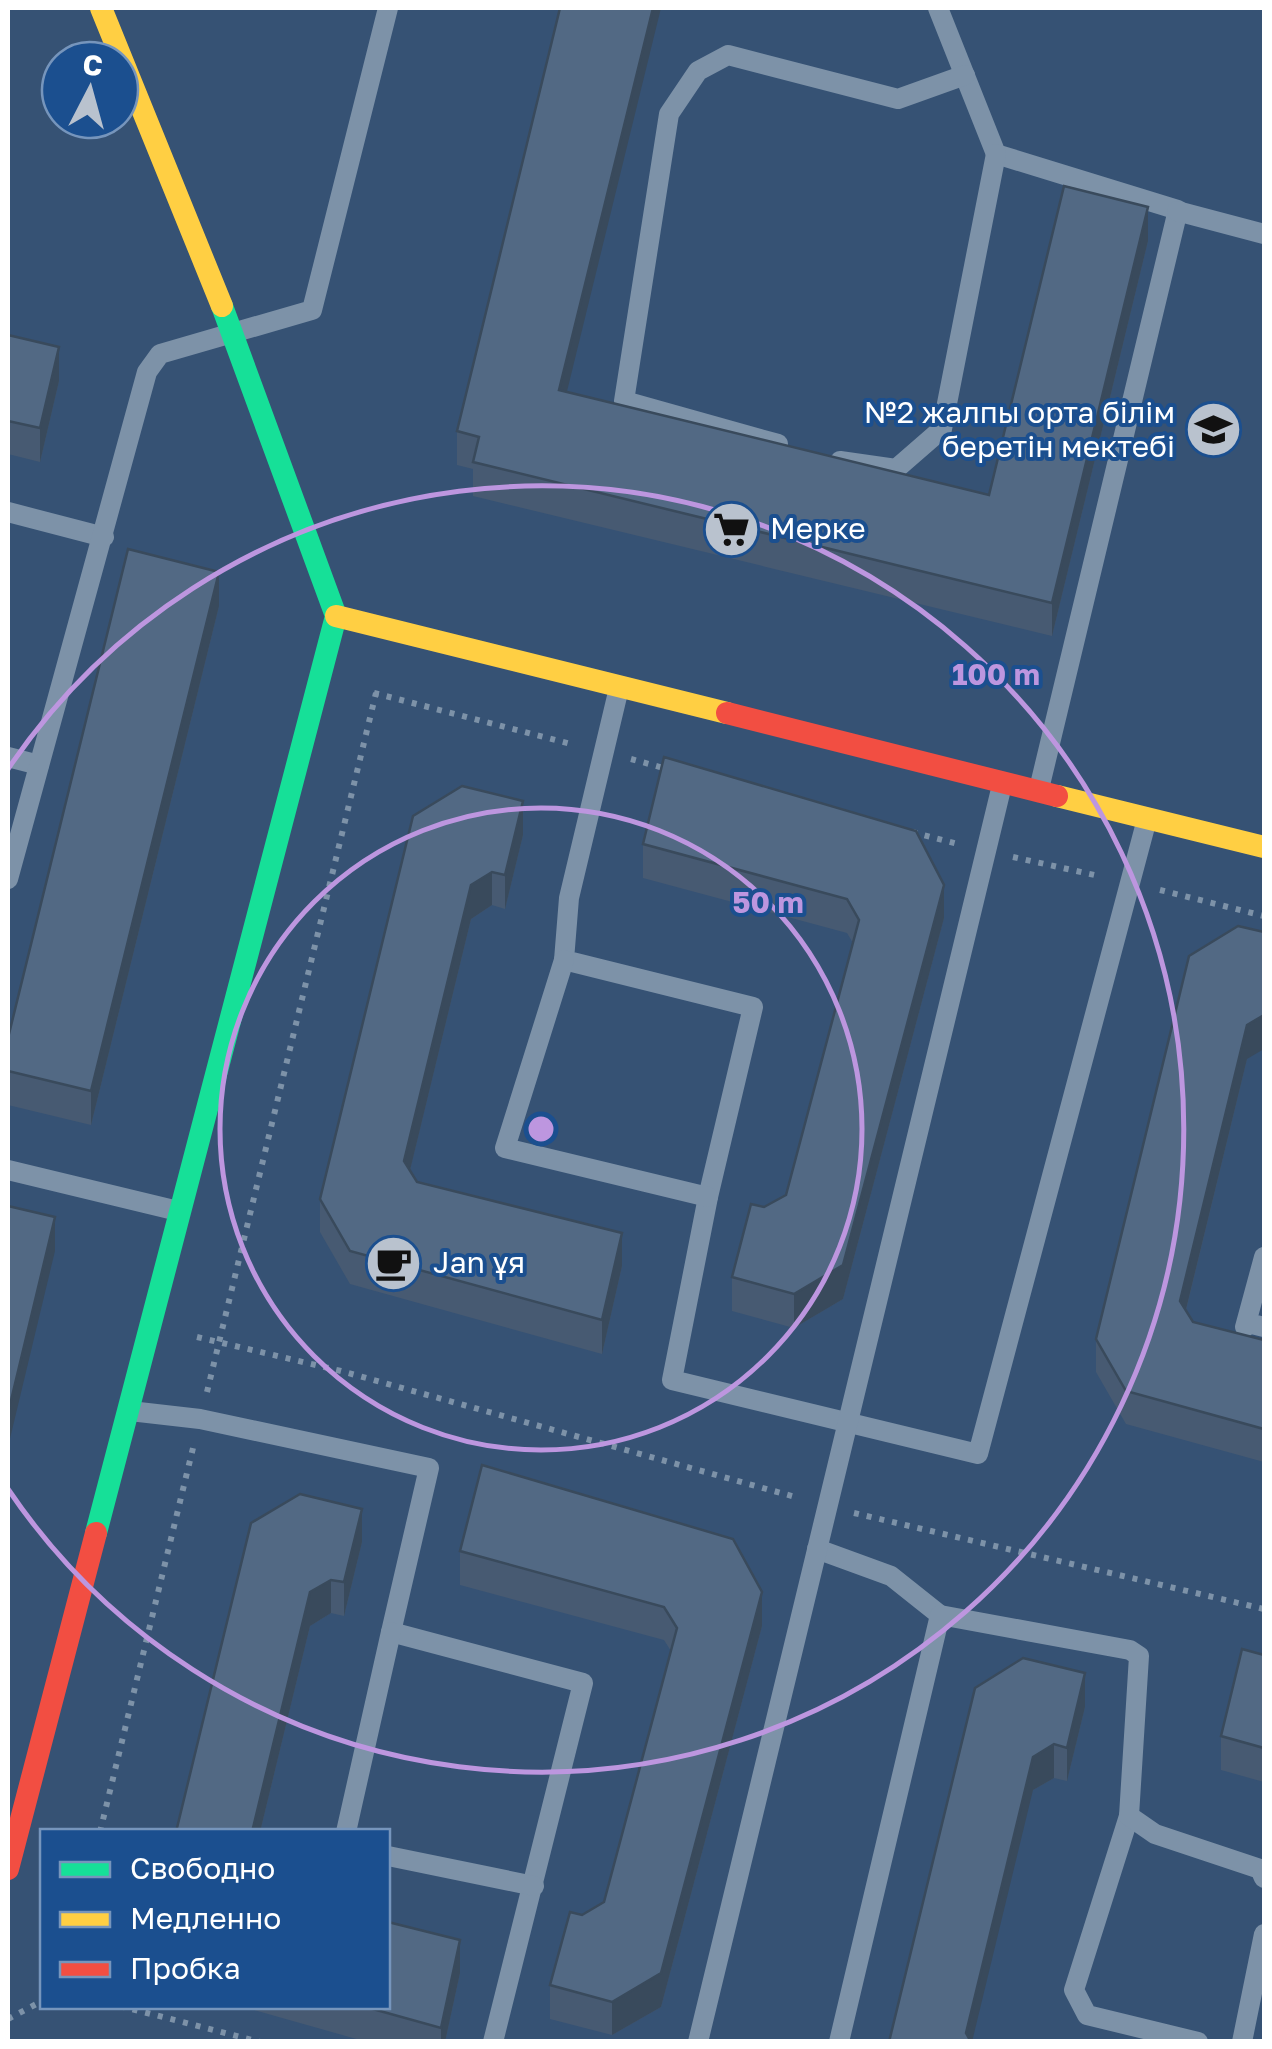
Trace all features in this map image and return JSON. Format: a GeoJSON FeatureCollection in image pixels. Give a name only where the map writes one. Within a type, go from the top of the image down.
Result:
{"type":"FeatureCollection","features":[{"type":"Feature","properties":{"kind":"street"},"geometry":{"type":"LineString","coordinates":[[8,1869],[336,616],[232,331],[101,8]]}},
{"type":"Feature","properties":{"kind":"street"},"geometry":{"type":"LineString","coordinates":[[336,616],[1264,848]]}},
{"type":"Feature","properties":{"kind":"lane"},"geometry":{"type":"LineString","coordinates":[[8,879],[147,372],[160,354],[312,310],[388,8]]}},
{"type":"Feature","properties":{"kind":"lane"},"geometry":{"type":"LineString","coordinates":[[938,8],[965,75],[996,154],[942,429],[896,469],[804,451],[624,401],[668,114],[698,71],[728,54],[898,99],[965,75]]}},
{"type":"Feature","properties":{"kind":"lane"},"geometry":{"type":"LineString","coordinates":[[996,154],[1264,234]]}},
{"type":"Feature","properties":{"kind":"lane"},"geometry":{"type":"LineString","coordinates":[[1038,791],[1177,211]]}},
{"type":"Feature","properties":{"kind":"lane"},"geometry":{"type":"LineString","coordinates":[[8,512],[104,537]]}},
{"type":"Feature","properties":{"kind":"lane"},"geometry":{"type":"LineString","coordinates":[[619,686],[569,898],[564,960],[504,1148],[708,1197]]}},
{"type":"Feature","properties":{"kind":"lane"},"geometry":{"type":"LineString","coordinates":[[8,757],[40,765]]}},
{"type":"Feature","properties":{"kind":"lane"},"geometry":{"type":"LineString","coordinates":[[698,2042],[1003,782]]}},
{"type":"Feature","properties":{"kind":"lane"},"geometry":{"type":"LineString","coordinates":[[564,960],[752,1007],[708,1197],[672,1380],[847,1426],[978,1454],[1147,818]]}},
{"type":"Feature","properties":{"kind":"lane"},"geometry":{"type":"LineString","coordinates":[[8,1170],[180,1212]]}},
{"type":"Feature","properties":{"kind":"lane"},"geometry":{"type":"LineString","coordinates":[[1264,1258],[1245,1327],[1248,1323],[1264,1327]]}},
{"type":"Feature","properties":{"kind":"lane"},"geometry":{"type":"LineString","coordinates":[[128,1411],[200,1419],[429,1468],[347,1829]]}},
{"type":"Feature","properties":{"kind":"lane"},"geometry":{"type":"LineString","coordinates":[[817,1549],[891,1576],[940,1614],[1130,1650],[1139,1656],[1129,1816],[1074,1990],[1087,2015],[1198,2042]]}},
{"type":"Feature","properties":{"kind":"lane"},"geometry":{"type":"LineString","coordinates":[[840,2042],[940,1614]]}},
{"type":"Feature","properties":{"kind":"lane"},"geometry":{"type":"LineString","coordinates":[[390,1632],[583,1683],[493,2042]]}},
{"type":"Feature","properties":{"kind":"lane"},"geometry":{"type":"LineString","coordinates":[[1129,1816],[1155,1834],[1260,1869],[1264,1878]]}},
{"type":"Feature","properties":{"kind":"lane"},"geometry":{"type":"LineString","coordinates":[[390,1856],[534,1886]]}},
{"type":"Feature","properties":{"kind":"lane"},"geometry":{"type":"LineString","coordinates":[[1242,2042],[1264,1934]]}},
{"type":"Feature","properties":{"kind":"path"},"geometry":{"type":"LineString","coordinates":[[320,678],[680,772]]}},
{"type":"Feature","properties":{"kind":"path"},"geometry":{"type":"LineString","coordinates":[[101,1829],[376,693]]}},
{"type":"Feature","properties":{"kind":"path"},"geometry":{"type":"LineString","coordinates":[[910,831],[1264,916]]}},
{"type":"Feature","properties":{"kind":"path"},"geometry":{"type":"LineString","coordinates":[[148,1323],[342,1371],[828,1506],[1264,1609]]}},
{"type":"Feature","properties":{"kind":"path"},"geometry":{"type":"LineString","coordinates":[[8,2019],[40,2002]]}},
{"type":"Feature","properties":{"kind":"path"},"geometry":{"type":"LineString","coordinates":[[132,2009],[260,2042]]}},
{"type":"Feature","properties":{"kind":"building"},"geometry":{"type":"Polygon","coordinates":[[[560,8],[653,8],[559,390],[989,495],[1064,186],[1148,207],[1052,603],[473,462],[479,437],[457,431],[560,8]]]}},
{"type":"Feature","properties":{"kind":"building"},"geometry":{"type":"Polygon","coordinates":[[[8,335],[59,347],[40,428],[8,421],[8,335]]]}},
{"type":"Feature","properties":{"kind":"building"},"geometry":{"type":"Polygon","coordinates":[[[128,549],[219,572],[91,1091],[8,1071],[8,1038],[128,549]]]}},
{"type":"Feature","properties":{"kind":"building"},"geometry":{"type":"Polygon","coordinates":[[[664,757],[916,831],[944,885],[843,1265],[794,1294],[732,1277],[751,1204],[764,1207],[786,1195],[859,920],[847,899],[643,844],[664,757]]]}},
{"type":"Feature","properties":{"kind":"building"},"geometry":{"type":"Polygon","coordinates":[[[462,786],[523,801],[505,875],[492,872],[471,885],[404,1161],[417,1182],[622,1233],[602,1320],[350,1251],[320,1199],[413,816],[462,786]]]}},
{"type":"Feature","properties":{"kind":"building"},"geometry":{"type":"Polygon","coordinates":[[[1238,926],[1264,932],[1264,1015],[1247,1025],[1180,1301],[1193,1322],[1264,1340],[1264,1429],[1126,1391],[1096,1339],[1189,956],[1238,926]]]}},
{"type":"Feature","properties":{"kind":"building"},"geometry":{"type":"Polygon","coordinates":[[[8,1206],[55,1217],[8,1413],[8,1206]]]}},
{"type":"Feature","properties":{"kind":"building"},"geometry":{"type":"Polygon","coordinates":[[[482,1465],[733,1539],[762,1592],[661,1973],[612,2002],[550,1985],[570,1912],[582,1915],[604,1902],[677,1628],[664,1607],[460,1551],[482,1465]]]}},
{"type":"Feature","properties":{"kind":"building"},"geometry":{"type":"Polygon","coordinates":[[[300,1494],[362,1509],[344,1582],[331,1580],[310,1592],[253,1829],[177,1829],[251,1523],[300,1494]]]}},
{"type":"Feature","properties":{"kind":"building"},"geometry":{"type":"Polygon","coordinates":[[[1242,1649],[1264,1655],[1264,1748],[1221,1736],[1242,1649]]]}},
{"type":"Feature","properties":{"kind":"building"},"geometry":{"type":"Polygon","coordinates":[[[1023,1658],[1085,1673],[1067,1748],[1054,1744],[1033,1757],[966,2033],[971,2042],[889,2042],[975,1688],[1023,1658]]]}},
{"type":"Feature","properties":{"kind":"building"},"geometry":{"type":"Polygon","coordinates":[[[390,1922],[460,1940],[441,2028],[373,2009],[390,2009],[390,1922]]]}},
{"type":"Feature","properties":{"kind":"traffic: fast"},"geometry":{"type":"LineString","coordinates":[[96,1533],[336,616],[222,306]]}},
{"type":"Feature","properties":{"kind":"traffic: slow"},"geometry":{"type":"LineString","coordinates":[[101,8],[222,306]]}},
{"type":"Feature","properties":{"kind":"traffic: slow"},"geometry":{"type":"LineString","coordinates":[[336,616],[727,713]]}},
{"type":"Feature","properties":{"kind":"traffic: slow"},"geometry":{"type":"LineString","coordinates":[[1057,796],[1264,847]]}},
{"type":"Feature","properties":{"kind":"traffic: jam"},"geometry":{"type":"LineString","coordinates":[[727,713],[1057,796]]}},
{"type":"Feature","properties":{"kind":"traffic: jam"},"geometry":{"type":"LineString","coordinates":[[8,1869],[96,1533]]}},
{"type":"Feature","properties":{"kind":"place","name":"№2 жалпы орта білім беретін мектебі"},"geometry":{"type":"Point","coordinates":[1214,430]}},
{"type":"Feature","properties":{"kind":"place","name":"Мерке"},"geometry":{"type":"Point","coordinates":[731,529]}},
{"type":"Feature","properties":{"kind":"place","name":"Jan ұя"},"geometry":{"type":"Point","coordinates":[394,1263]}}]}
